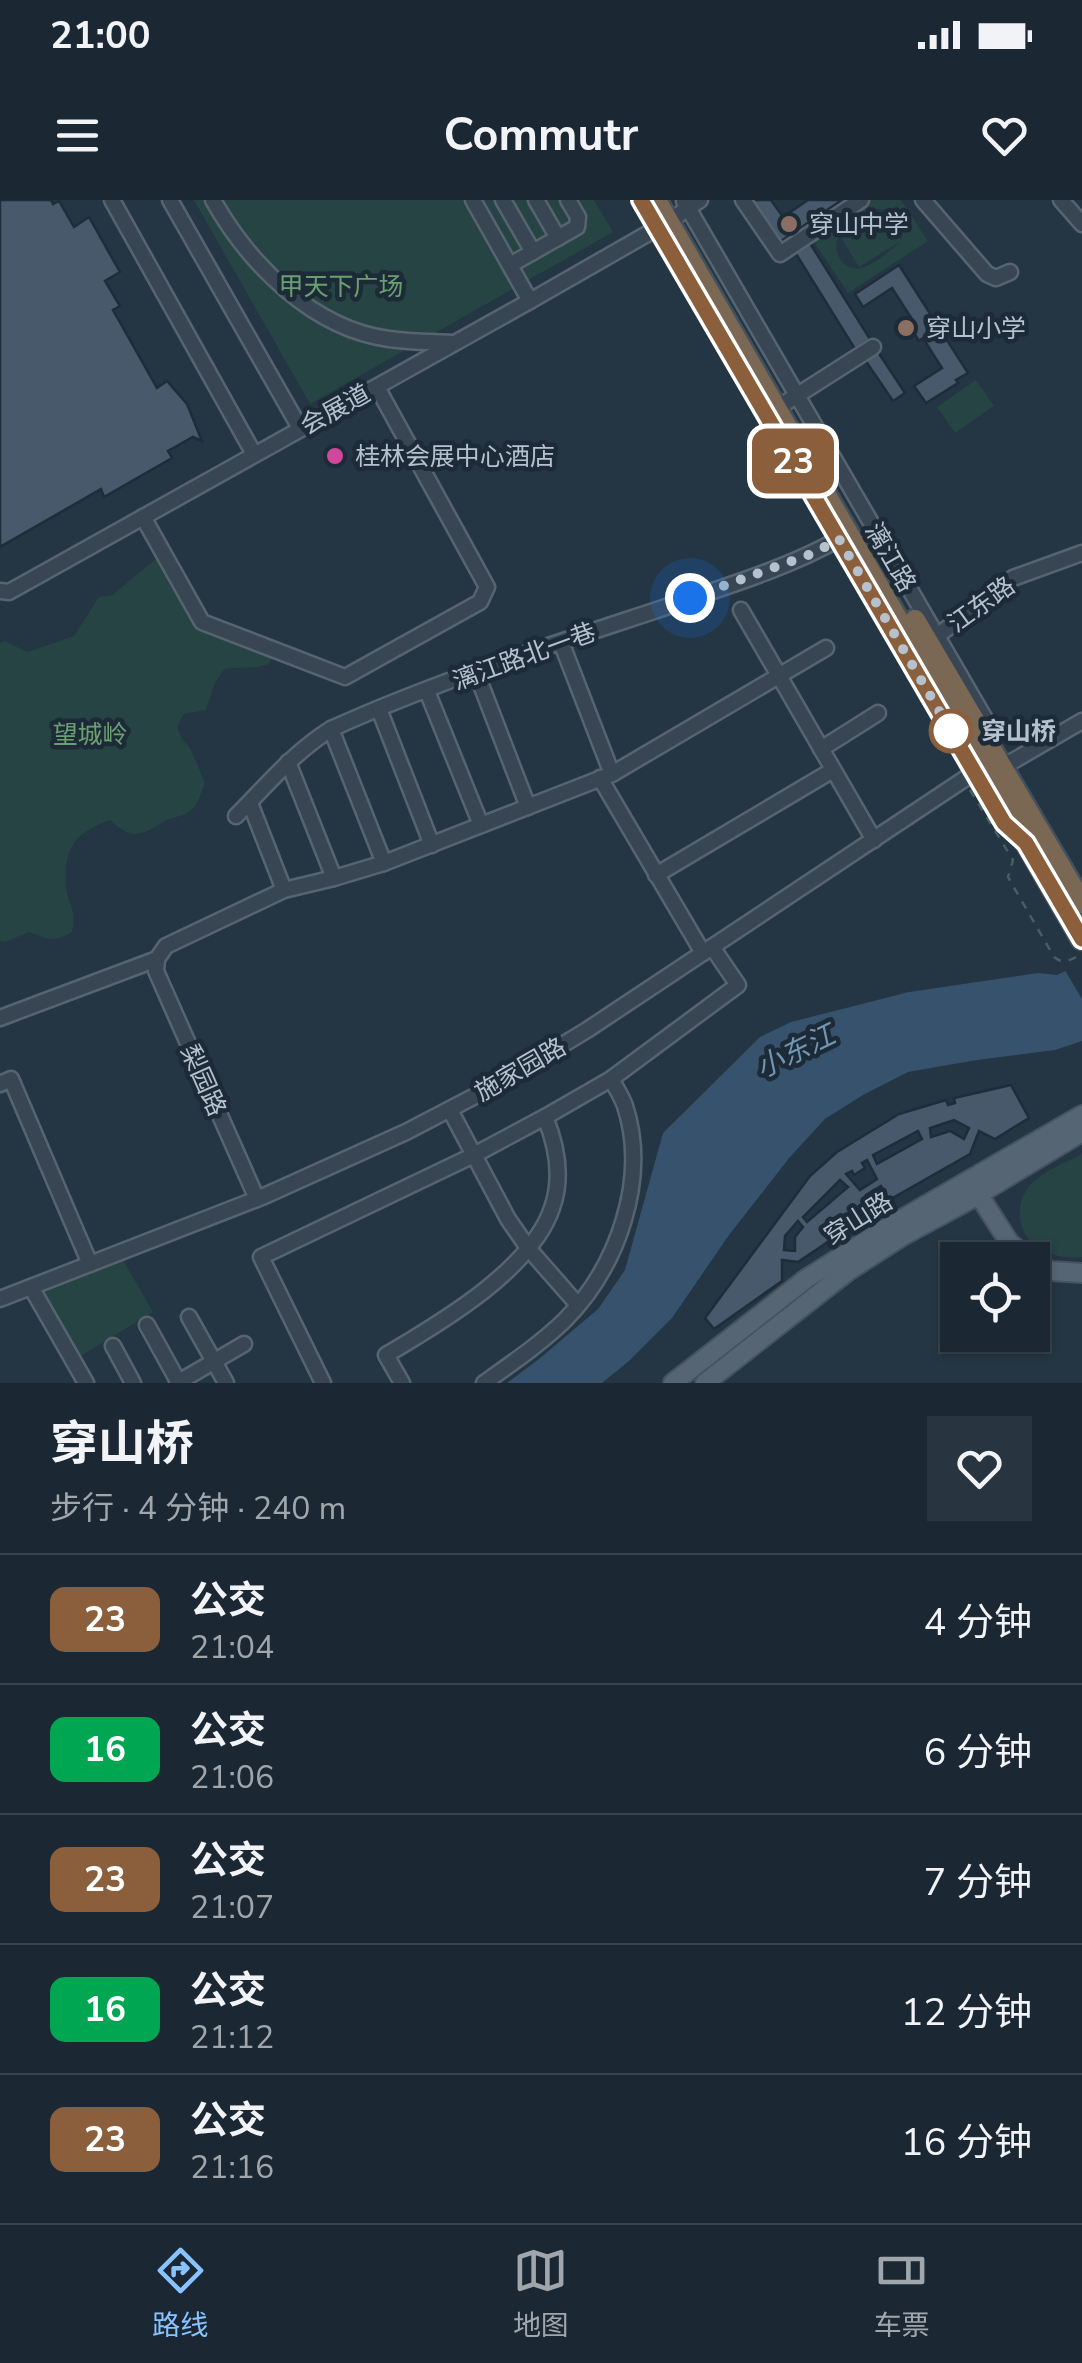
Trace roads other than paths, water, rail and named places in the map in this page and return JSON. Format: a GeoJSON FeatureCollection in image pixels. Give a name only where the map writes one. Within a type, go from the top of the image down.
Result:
{"type":"FeatureCollection","features":[{"type":"Feature","properties":{"kind":"highway","name":"漓江路"},"geometry":{"type":"LineString","coordinates":[[656,200],[678,210],[987,771],[1078,911],[1082,939]]}},
{"type":"Feature","properties":{"kind":"main road","name":"穿山路"},"geometry":{"type":"LineString","coordinates":[[705,1383],[848,1271],[1082,1115]]}},
{"type":"Feature","properties":{"kind":"main road","name":"穿山路"},"geometry":{"type":"LineString","coordinates":[[673,1383],[806,1280],[883,1230],[1082,1132]]}},
{"type":"Feature","properties":{"kind":"main road"},"geometry":{"type":"LineString","coordinates":[[969,1190],[997,1242]]}},
{"type":"Feature","properties":{"kind":"main road"},"geometry":{"type":"LineString","coordinates":[[969,1190],[1008,1242]]}},
{"type":"Feature","properties":{"kind":"main road"},"geometry":{"type":"LineString","coordinates":[[1050,1270],[1082,1273]]}},
{"type":"Feature","properties":{"kind":"main road"},"geometry":{"type":"LineString","coordinates":[[1050,1281],[1082,1283]]}},
{"type":"Feature","properties":{"kind":"street"},"geometry":{"type":"LineString","coordinates":[[112,200],[254,454]]}},
{"type":"Feature","properties":{"kind":"street"},"geometry":{"type":"LineString","coordinates":[[170,200],[300,428]]}},
{"type":"Feature","properties":{"kind":"street"},"geometry":{"type":"LineString","coordinates":[[213,200],[254,260],[288,292],[328,318],[386,339],[454,343]]}},
{"type":"Feature","properties":{"kind":"street"},"geometry":{"type":"LineString","coordinates":[[472,200],[530,301]]}},
{"type":"Feature","properties":{"kind":"street"},"geometry":{"type":"LineString","coordinates":[[504,200],[533,252]]}},
{"type":"Feature","properties":{"kind":"street"},"geometry":{"type":"LineString","coordinates":[[536,200],[558,238]]}},
{"type":"Feature","properties":{"kind":"street"},"geometry":{"type":"LineString","coordinates":[[510,266],[577,226],[578,217],[568,200]]}},
{"type":"Feature","properties":{"kind":"street"},"geometry":{"type":"LineString","coordinates":[[641,200],[678,210]]}},
{"type":"Feature","properties":{"kind":"street"},"geometry":{"type":"LineString","coordinates":[[743,200],[780,254],[860,200]]}},
{"type":"Feature","properties":{"kind":"street"},"geometry":{"type":"LineString","coordinates":[[923,200],[987,274],[996,278],[1010,272]]}},
{"type":"Feature","properties":{"kind":"street"},"geometry":{"type":"LineString","coordinates":[[1061,200],[1082,224]]}},
{"type":"Feature","properties":{"kind":"street","name":"会展道"},"geometry":{"type":"LineString","coordinates":[[0,591],[9,592],[530,301],[678,210]]}},
{"type":"Feature","properties":{"kind":"street"},"geometry":{"type":"LineString","coordinates":[[782,405],[873,347]]}},
{"type":"Feature","properties":{"kind":"street"},"geometry":{"type":"LineString","coordinates":[[143,517],[202,622],[330,673],[346,677],[480,602],[487,587],[376,386]]}},
{"type":"Feature","properties":{"kind":"street"},"geometry":{"type":"LineString","coordinates":[[782,405],[839,539],[987,771]]}},
{"type":"Feature","properties":{"kind":"street"},"geometry":{"type":"LineString","coordinates":[[782,405],[937,636],[987,771]]}},
{"type":"Feature","properties":{"kind":"street","name":"漓江路北一巷"},"geometry":{"type":"LineString","coordinates":[[236,816],[288,762],[331,729],[476,672],[722,588],[814,553],[839,539]]}},
{"type":"Feature","properties":{"kind":"street","name":"江东路"},"geometry":{"type":"LineString","coordinates":[[937,636],[1012,578],[1082,553]]}},
{"type":"Feature","properties":{"kind":"street"},"geometry":{"type":"LineString","coordinates":[[740,610],[874,840]]}},
{"type":"Feature","properties":{"kind":"street"},"geometry":{"type":"LineString","coordinates":[[324,1383],[261,1257],[545,1117],[611,1079],[738,985],[708,950],[656,874],[606,776],[561,642]]}},
{"type":"Feature","properties":{"kind":"street"},"geometry":{"type":"LineString","coordinates":[[0,1018],[157,960],[166,946],[284,890],[384,863],[606,776],[826,648]]}},
{"type":"Feature","properties":{"kind":"street"},"geometry":{"type":"LineString","coordinates":[[476,672],[528,807]]}},
{"type":"Feature","properties":{"kind":"street"},"geometry":{"type":"LineString","coordinates":[[427,691],[481,825]]}},
{"type":"Feature","properties":{"kind":"street"},"geometry":{"type":"LineString","coordinates":[[380,710],[432,844]]}},
{"type":"Feature","properties":{"kind":"street"},"geometry":{"type":"LineString","coordinates":[[821,748],[878,712]]}},
{"type":"Feature","properties":{"kind":"street","name":"施家园路"},"geometry":{"type":"LineString","coordinates":[[0,1299],[256,1199],[450,1110],[544,1057],[874,840],[987,771],[1082,720]]}},
{"type":"Feature","properties":{"kind":"street"},"geometry":{"type":"LineString","coordinates":[[331,729],[384,863]]}},
{"type":"Feature","properties":{"kind":"street"},"geometry":{"type":"LineString","coordinates":[[288,762],[334,878]]}},
{"type":"Feature","properties":{"kind":"street"},"geometry":{"type":"LineString","coordinates":[[656,874],[833,770]]}},
{"type":"Feature","properties":{"kind":"street"},"geometry":{"type":"LineString","coordinates":[[250,803],[284,890]]}},
{"type":"Feature","properties":{"kind":"street","name":"梨园路"},"geometry":{"type":"LineString","coordinates":[[157,960],[156,970],[256,1199]]}},
{"type":"Feature","properties":{"kind":"street"},"geometry":{"type":"LineString","coordinates":[[0,1084],[11,1079],[90,1264]]}},
{"type":"Feature","properties":{"kind":"street"},"geometry":{"type":"LineString","coordinates":[[484,1383],[548,1336],[578,1306],[613,1248],[632,1179],[633,1156],[624,1102],[611,1079]]}},
{"type":"Feature","properties":{"kind":"street"},"geometry":{"type":"LineString","coordinates":[[450,1110],[508,1219],[578,1306]]}},
{"type":"Feature","properties":{"kind":"street"},"geometry":{"type":"LineString","coordinates":[[402,1383],[386,1355],[478,1295],[528,1248],[544,1227],[554,1205],[558,1160],[545,1117]]}},
{"type":"Feature","properties":{"kind":"street"},"geometry":{"type":"LineString","coordinates":[[31,1287],[86,1383]]}},
{"type":"Feature","properties":{"kind":"street"},"geometry":{"type":"LineString","coordinates":[[190,1316],[226,1383]]}},
{"type":"Feature","properties":{"kind":"street"},"geometry":{"type":"LineString","coordinates":[[147,1326],[178,1383],[244,1344]]}},
{"type":"Feature","properties":{"kind":"street"},"geometry":{"type":"LineString","coordinates":[[112,1346],[134,1383]]}},
{"type":"Feature","properties":{"kind":"water","name":"小东江"},"geometry":{"type":"Polygon","coordinates":[[[1082,963],[1082,1041],[1055,1050],[908,1072],[863,1095],[825,1119],[790,1157],[729,1235],[672,1318],[602,1383],[507,1383],[598,1309],[625,1270],[663,1133],[760,1037],[791,1022],[909,992],[1038,973],[1057,975],[1082,963]]]}},
{"type":"Feature","properties":{"kind":"place","name":"穿山中学"},"geometry":{"type":"Point","coordinates":[789,224]}},
{"type":"Feature","properties":{"kind":"place","name":"穿山小学"},"geometry":{"type":"Point","coordinates":[906,328]}},
{"type":"Feature","properties":{"kind":"place","name":"桂林会展中心酒店"},"geometry":{"type":"Point","coordinates":[335,456]}},
{"type":"Feature","properties":{"kind":"place","name":"穿山桥"},"geometry":{"type":"Point","coordinates":[951,731]}},
{"type":"Feature","properties":{"kind":"park label","name":"甲天下广场"},"geometry":{"type":"Point","coordinates":[341,286]}},
{"type":"Feature","properties":{"kind":"park label","name":"望城岭"},"geometry":{"type":"Point","coordinates":[90,734]}}]}
